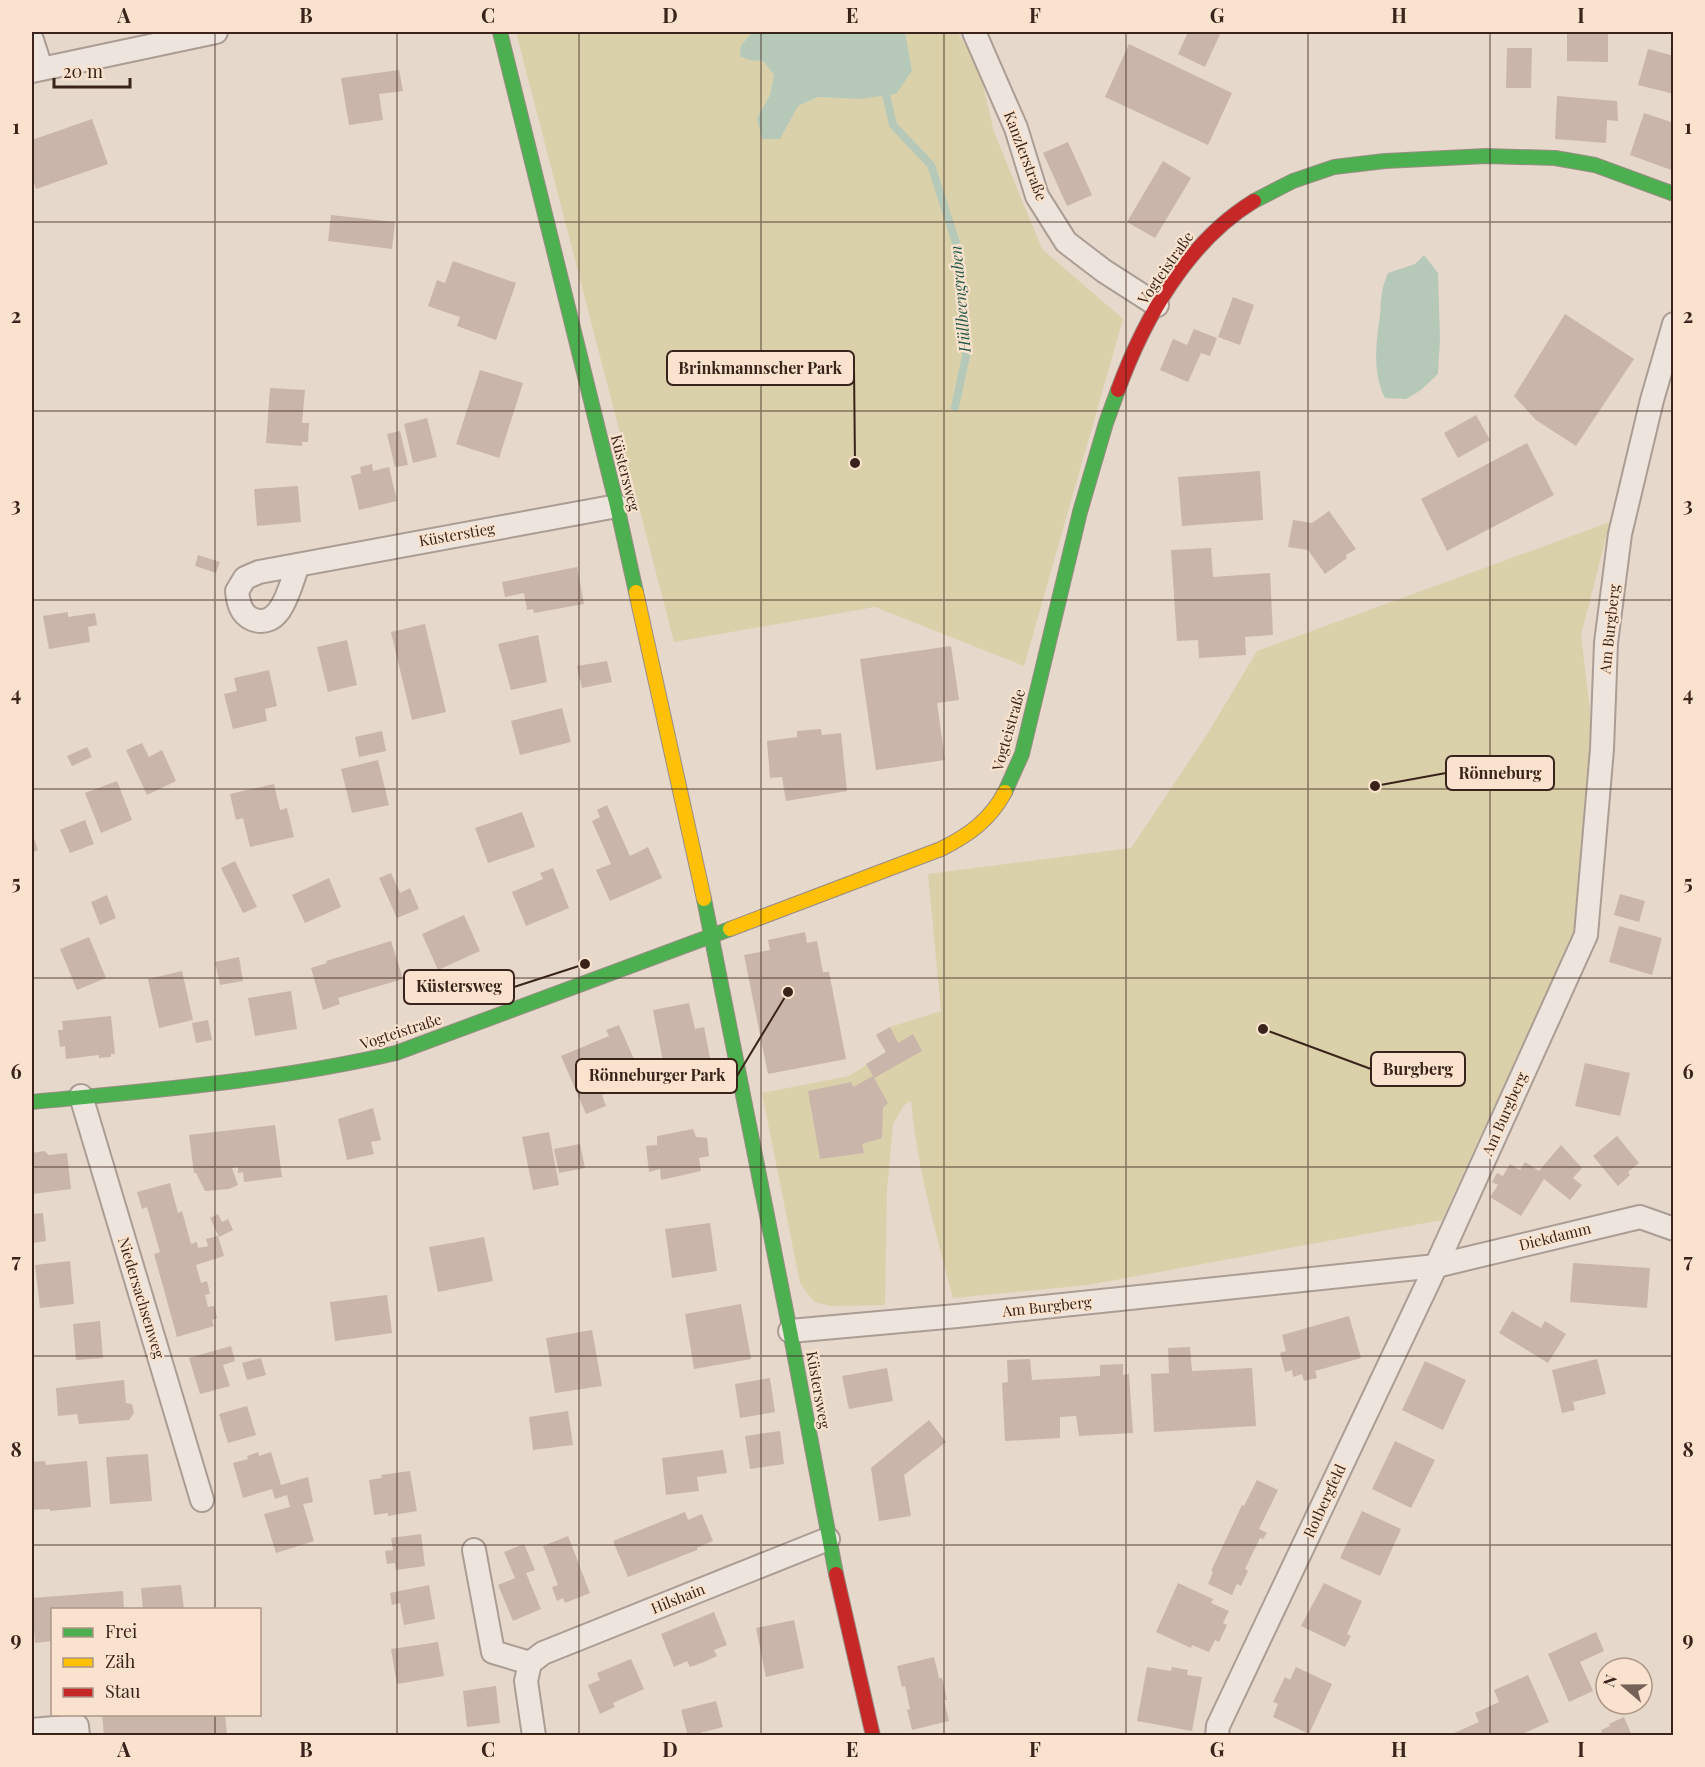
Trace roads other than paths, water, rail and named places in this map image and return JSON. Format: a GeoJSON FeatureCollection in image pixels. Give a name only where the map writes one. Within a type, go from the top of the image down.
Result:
{"type":"FeatureCollection","features":[{"type":"Feature","properties":{"kind":"street"},"geometry":{"type":"LineString","coordinates":[[32,40],[36,70],[216,32]]}},
{"type":"Feature","properties":{"kind":"street","name":"Küstersweg"},"geometry":{"type":"LineString","coordinates":[[500,32],[617,506],[712,936],[790,1331],[828,1539],[873,1736]]}},
{"type":"Feature","properties":{"kind":"street","name":"Kanzlerstraße"},"geometry":{"type":"LineString","coordinates":[[974,32],[1016,128],[1037,196],[1066,242],[1104,271],[1157,305]]}},
{"type":"Feature","properties":{"kind":"street","name":"Vogteistraße"},"geometry":{"type":"LineString","coordinates":[[32,1102],[237,1083],[362,1062],[396,1053],[951,846],[972,834],[988,819],[1011,784],[1022,754],[1073,537],[1103,433],[1118,392],[1157,305],[1203,242],[1240,209],[1288,184],[1347,165],[1434,158],[1515,157],[1560,160],[1591,164],[1613,170],[1674,194]]}},
{"type":"Feature","properties":{"kind":"street","name":"Am Burgberg"},"geometry":{"type":"LineString","coordinates":[[790,1331],[1436,1266],[1586,935],[1602,749],[1606,643],[1620,534],[1652,400],[1674,324]]}},
{"type":"Feature","properties":{"kind":"street","name":"Küsterstieg"},"geometry":{"type":"LineString","coordinates":[[298,565],[617,506]]}},
{"type":"Feature","properties":{"kind":"street","name":"Niedersachsenweg"},"geometry":{"type":"LineString","coordinates":[[81,1096],[202,1500]]}},
{"type":"Feature","properties":{"kind":"street","name":"Diekdamm"},"geometry":{"type":"LineString","coordinates":[[1436,1266],[1640,1217],[1674,1228]]}},
{"type":"Feature","properties":{"kind":"street","name":"Rotbergfeld"},"geometry":{"type":"LineString","coordinates":[[1217,1736],[1218,1726],[1436,1266]]}},
{"type":"Feature","properties":{"kind":"street","name":"Hilshain"},"geometry":{"type":"LineString","coordinates":[[530,1663],[543,1653],[828,1539]]}},
{"type":"Feature","properties":{"kind":"street"},"geometry":{"type":"LineString","coordinates":[[474,1551],[493,1652],[530,1663],[526,1681],[534,1736]]}},
{"type":"Feature","properties":{"kind":"street"},"geometry":{"type":"LineString","coordinates":[[32,1730],[77,1726],[78,1736]]}},
{"type":"Feature","properties":{"kind":"waterway","name":"Hüllbeengraben"},"geometry":{"type":"LineString","coordinates":[[884,86],[893,125],[931,165],[957,246],[966,356],[955,407]]}},
{"type":"Feature","properties":{"kind":"place","name":"Brinkmannscher Park"},"geometry":{"type":"Point","coordinates":[855,463]}},
{"type":"Feature","properties":{"kind":"place","name":"Rönneburg"},"geometry":{"type":"Point","coordinates":[1375,786]}},
{"type":"Feature","properties":{"kind":"place","name":"Küstersweg"},"geometry":{"type":"Point","coordinates":[585,964]}},
{"type":"Feature","properties":{"kind":"place","name":"Rönneburger Park"},"geometry":{"type":"Point","coordinates":[788,992]}},
{"type":"Feature","properties":{"kind":"place","name":"Burgberg"},"geometry":{"type":"Point","coordinates":[1263,1029]}}]}
